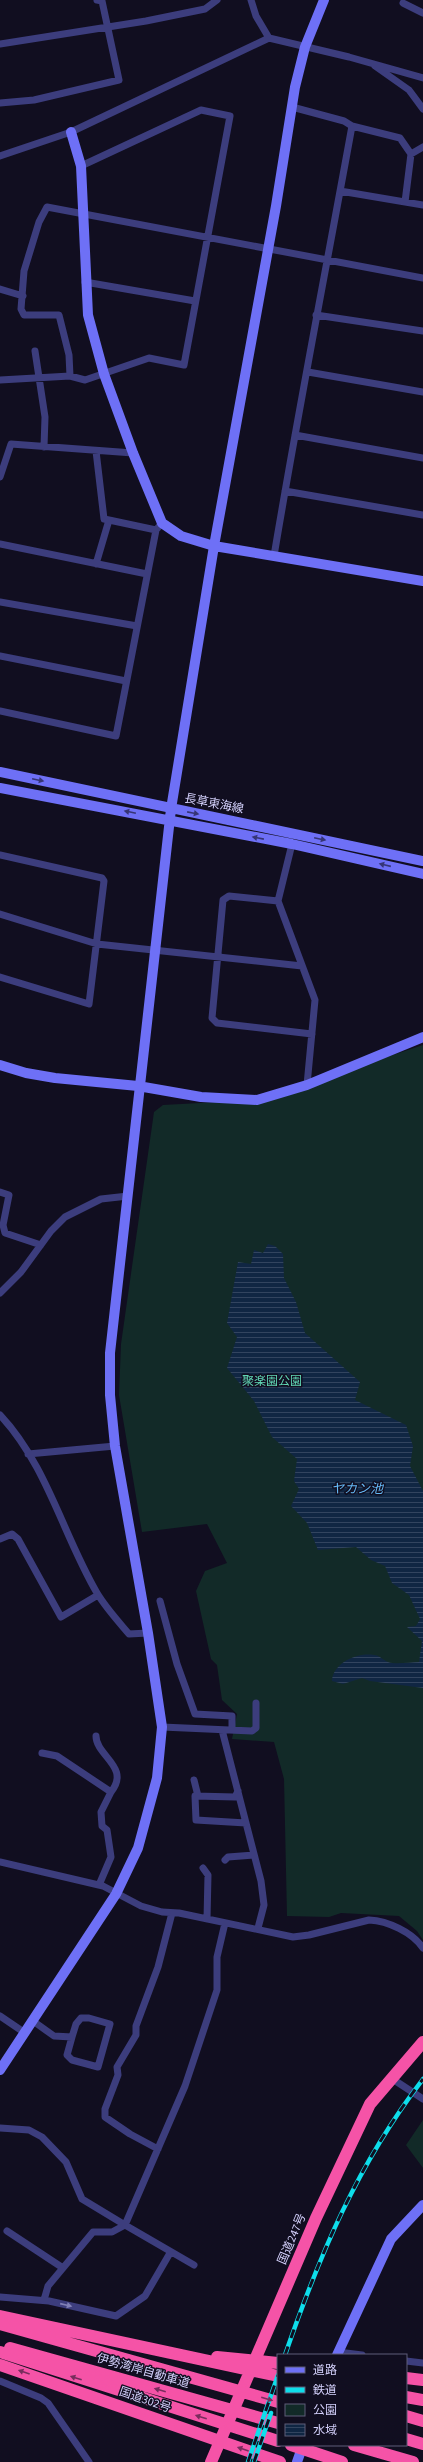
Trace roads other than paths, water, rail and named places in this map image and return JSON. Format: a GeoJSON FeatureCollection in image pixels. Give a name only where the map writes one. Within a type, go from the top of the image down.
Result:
{"type":"FeatureCollection","features":[{"type":"Feature","properties":{"kind":"highway","name":"国道247号"},"geometry":{"type":"LineString","coordinates":[[211,2462],[316,2218],[370,2104],[423,2042]]}},
{"type":"Feature","properties":{"kind":"highway"},"geometry":{"type":"LineString","coordinates":[[0,2316],[221,2365],[277,2376]]}},
{"type":"Feature","properties":{"kind":"highway"},"geometry":{"type":"LineString","coordinates":[[0,2325],[132,2348],[277,2363]]}},
{"type":"Feature","properties":{"kind":"highway","name":"伊勢湾岸自動車道"},"geometry":{"type":"LineString","coordinates":[[0,2325],[277,2402]]}},
{"type":"Feature","properties":{"kind":"highway","name":"伊勢湾岸自動車道"},"geometry":{"type":"LineString","coordinates":[[0,2345],[277,2423]]}},
{"type":"Feature","properties":{"kind":"highway"},"geometry":{"type":"LineString","coordinates":[[0,2352],[277,2441]]}},
{"type":"Feature","properties":{"kind":"highway","name":"国道302号"},"geometry":{"type":"LineString","coordinates":[[0,2365],[280,2462]]}},
{"type":"Feature","properties":{"kind":"highway"},"geometry":{"type":"LineString","coordinates":[[221,2365],[277,2380]]}},
{"type":"Feature","properties":{"kind":"highway"},"geometry":{"type":"LineString","coordinates":[[407,2378],[423,2380]]}},
{"type":"Feature","properties":{"kind":"highway"},"geometry":{"type":"LineString","coordinates":[[407,2397],[423,2400]]}},
{"type":"Feature","properties":{"kind":"highway"},"geometry":{"type":"LineString","coordinates":[[407,2416],[423,2421]]}},
{"type":"Feature","properties":{"kind":"highway"},"geometry":{"type":"LineString","coordinates":[[407,2439],[423,2444]]}},
{"type":"Feature","properties":{"kind":"highway"},"geometry":{"type":"LineString","coordinates":[[295,2446],[342,2462]]}},
{"type":"Feature","properties":{"kind":"highway"},"geometry":{"type":"LineString","coordinates":[[357,2446],[413,2462]]}},
{"type":"Feature","properties":{"kind":"street"},"geometry":{"type":"LineString","coordinates":[[0,103],[34,100],[118,80],[109,28],[102,1],[97,0]]}},
{"type":"Feature","properties":{"kind":"street"},"geometry":{"type":"LineString","coordinates":[[0,44],[109,28],[205,9],[217,0]]}},
{"type":"Feature","properties":{"kind":"street"},"geometry":{"type":"LineString","coordinates":[[251,0],[256,16],[269,38]]}},
{"type":"Feature","properties":{"kind":"street"},"geometry":{"type":"LineString","coordinates":[[0,2070],[116,1894],[144,1831],[157,1778],[162,1727],[148,1633],[115,1446],[109,1372],[138,1086],[171,809],[214,546],[292,107],[305,47],[324,0]]}},
{"type":"Feature","properties":{"kind":"street"},"geometry":{"type":"LineString","coordinates":[[402,1],[423,13]]}},
{"type":"Feature","properties":{"kind":"street"},"geometry":{"type":"LineString","coordinates":[[0,156],[71,132],[269,38],[370,62],[423,78]]}},
{"type":"Feature","properties":{"kind":"street"},"geometry":{"type":"LineString","coordinates":[[370,62],[409,90],[423,108]]}},
{"type":"Feature","properties":{"kind":"street"},"geometry":{"type":"LineString","coordinates":[[292,107],[344,121],[352,126],[400,138],[411,154],[405,202]]}},
{"type":"Feature","properties":{"kind":"street"},"geometry":{"type":"LineString","coordinates":[[0,380],[70,376],[85,380],[149,358],[184,365],[230,116],[201,110],[81,166]]}},
{"type":"Feature","properties":{"kind":"street"},"geometry":{"type":"LineString","coordinates":[[274,556],[295,435],[308,372],[316,315],[352,126]]}},
{"type":"Feature","properties":{"kind":"street"},"geometry":{"type":"LineString","coordinates":[[0,711],[116,736],[147,574],[159,526],[104,374],[88,315],[85,282],[84,214],[81,166],[71,132]]}},
{"type":"Feature","properties":{"kind":"street"},"geometry":{"type":"LineString","coordinates":[[411,154],[423,147]]}},
{"type":"Feature","properties":{"kind":"street"},"geometry":{"type":"LineString","coordinates":[[340,190],[423,205]]}},
{"type":"Feature","properties":{"kind":"street"},"geometry":{"type":"LineString","coordinates":[[70,376],[69,355],[59,315],[24,315],[21,309],[24,271],[39,222],[47,207],[328,258],[423,278]]}},
{"type":"Feature","properties":{"kind":"street"},"geometry":{"type":"LineString","coordinates":[[85,282],[195,301]]}},
{"type":"Feature","properties":{"kind":"street"},"geometry":{"type":"LineString","coordinates":[[0,288],[23,296]]}},
{"type":"Feature","properties":{"kind":"street"},"geometry":{"type":"LineString","coordinates":[[316,315],[423,332]]}},
{"type":"Feature","properties":{"kind":"street"},"geometry":{"type":"LineString","coordinates":[[35,351],[45,417],[44,446]]}},
{"type":"Feature","properties":{"kind":"street"},"geometry":{"type":"LineString","coordinates":[[308,372],[423,392]]}},
{"type":"Feature","properties":{"kind":"street"},"geometry":{"type":"LineString","coordinates":[[295,435],[423,458]]}},
{"type":"Feature","properties":{"kind":"street"},"geometry":{"type":"LineString","coordinates":[[0,476],[11,444],[132,454]]}},
{"type":"Feature","properties":{"kind":"street"},"geometry":{"type":"LineString","coordinates":[[96,451],[104,519],[159,526],[181,536],[214,546],[423,580]]}},
{"type":"Feature","properties":{"kind":"street"},"geometry":{"type":"LineString","coordinates":[[285,491],[423,515]]}},
{"type":"Feature","properties":{"kind":"street"},"geometry":{"type":"LineString","coordinates":[[96,564],[109,520]]}},
{"type":"Feature","properties":{"kind":"street"},"geometry":{"type":"LineString","coordinates":[[0,544],[147,574]]}},
{"type":"Feature","properties":{"kind":"street"},"geometry":{"type":"LineString","coordinates":[[0,602],[137,626]]}},
{"type":"Feature","properties":{"kind":"street"},"geometry":{"type":"LineString","coordinates":[[0,656],[126,681]]}},
{"type":"Feature","properties":{"kind":"street","name":"長草東海線"},"geometry":{"type":"LineString","coordinates":[[0,772],[423,861]]}},
{"type":"Feature","properties":{"kind":"street","name":"長草東海線"},"geometry":{"type":"LineString","coordinates":[[0,788],[292,844],[423,874]]}},
{"type":"Feature","properties":{"kind":"street"},"geometry":{"type":"LineString","coordinates":[[292,844],[278,901],[314,1000],[307,1084]]}},
{"type":"Feature","properties":{"kind":"street"},"geometry":{"type":"LineString","coordinates":[[0,856],[102,878],[104,881],[89,1004],[0,977]]}},
{"type":"Feature","properties":{"kind":"street"},"geometry":{"type":"LineString","coordinates":[[278,901],[229,896],[223,900],[212,1018],[217,1023],[312,1034]]}},
{"type":"Feature","properties":{"kind":"street"},"geometry":{"type":"LineString","coordinates":[[0,914],[97,944],[155,949],[302,966]]}},
{"type":"Feature","properties":{"kind":"street"},"geometry":{"type":"LineString","coordinates":[[0,1065],[26,1073],[55,1078],[138,1086],[201,1097],[257,1100],[307,1084],[423,1037]]}},
{"type":"Feature","properties":{"kind":"street"},"geometry":{"type":"LineString","coordinates":[[0,1192],[9,1195],[3,1225],[5,1233],[41,1245]]}},
{"type":"Feature","properties":{"kind":"street"},"geometry":{"type":"LineString","coordinates":[[0,1293],[22,1272],[41,1245],[65,1217],[101,1199],[128,1196]]}},
{"type":"Feature","properties":{"kind":"street"},"geometry":{"type":"LineString","coordinates":[[0,1415],[28,1454],[51,1493],[65,1529],[98,1595],[129,1634],[148,1633]]}},
{"type":"Feature","properties":{"kind":"street"},"geometry":{"type":"LineString","coordinates":[[28,1454],[115,1446]]}},
{"type":"Feature","properties":{"kind":"street"},"geometry":{"type":"LineString","coordinates":[[0,1539],[12,1534],[18,1539],[61,1617],[98,1595]]}},
{"type":"Feature","properties":{"kind":"street"},"geometry":{"type":"LineString","coordinates":[[160,1601],[177,1664],[195,1714],[232,1716],[232,1730]]}},
{"type":"Feature","properties":{"kind":"street"},"geometry":{"type":"LineString","coordinates":[[162,1727],[252,1731],[256,1728],[256,1703]]}},
{"type":"Feature","properties":{"kind":"street"},"geometry":{"type":"LineString","coordinates":[[222,1730],[261,1881],[264,1905],[258,1928]]}},
{"type":"Feature","properties":{"kind":"street"},"geometry":{"type":"LineString","coordinates":[[96,1736],[116,1770],[117,1783],[101,1812],[102,1826],[107,1830],[111,1857],[98,1885]]}},
{"type":"Feature","properties":{"kind":"street"},"geometry":{"type":"LineString","coordinates":[[42,1753],[57,1756],[111,1792]]}},
{"type":"Feature","properties":{"kind":"street"},"geometry":{"type":"LineString","coordinates":[[194,1780],[198,1796]]}},
{"type":"Feature","properties":{"kind":"street"},"geometry":{"type":"LineString","coordinates":[[238,1791],[234,1797],[195,1796],[196,1820],[246,1824]]}},
{"type":"Feature","properties":{"kind":"street"},"geometry":{"type":"LineString","coordinates":[[225,1860],[228,1857],[254,1855]]}},
{"type":"Feature","properties":{"kind":"street"},"geometry":{"type":"LineString","coordinates":[[0,1862],[98,1885],[141,1906],[258,1928],[282,1935],[302,1937],[369,1920],[377,1920],[412,1936],[423,1948]]}},
{"type":"Feature","properties":{"kind":"street"},"geometry":{"type":"LineString","coordinates":[[203,1868],[208,1876],[207,1919]]}},
{"type":"Feature","properties":{"kind":"street"},"geometry":{"type":"LineString","coordinates":[[158,2149],[130,2134],[105,2117],[105,2109],[118,2075],[117,2067],[136,2035],[136,2026],[158,1967],[172,1913]]}},
{"type":"Feature","properties":{"kind":"street"},"geometry":{"type":"LineString","coordinates":[[44,2300],[48,2286],[93,2232],[112,2232],[125,2225],[184,2086],[217,1990],[217,1957],[225,1923]]}},
{"type":"Feature","properties":{"kind":"street"},"geometry":{"type":"LineString","coordinates":[[0,2016],[25,2033]]}},
{"type":"Feature","properties":{"kind":"street"},"geometry":{"type":"LineString","coordinates":[[81,2018],[89,2018],[110,2024],[98,2067],[72,2060],[67,2055],[72,2037],[76,2024],[81,2018]]}},
{"type":"Feature","properties":{"kind":"street"},"geometry":{"type":"LineString","coordinates":[[33,2021],[54,2036],[72,2037]]}},
{"type":"Feature","properties":{"kind":"street"},"geometry":{"type":"LineString","coordinates":[[391,2078],[423,2099]]}},
{"type":"Feature","properties":{"kind":"street"},"geometry":{"type":"LineString","coordinates":[[0,2128],[29,2130],[42,2137],[66,2162],[82,2199],[170,2253],[194,2265]]}},
{"type":"Feature","properties":{"kind":"street"},"geometry":{"type":"LineString","coordinates":[[350,2354],[337,2353],[391,2239],[423,2205]]}},
{"type":"Feature","properties":{"kind":"street"},"geometry":{"type":"LineString","coordinates":[[7,2231],[63,2268]]}},
{"type":"Feature","properties":{"kind":"street"},"geometry":{"type":"LineString","coordinates":[[0,2297],[44,2300],[116,2316],[145,2296],[170,2253]]}},
{"type":"Feature","properties":{"kind":"street"},"geometry":{"type":"LineString","coordinates":[[407,2361],[423,2363]]}},
{"type":"Feature","properties":{"kind":"street"},"geometry":{"type":"LineString","coordinates":[[0,2381],[41,2398],[89,2462]]}},
{"type":"Feature","properties":{"kind":"street"},"geometry":{"type":"LineString","coordinates":[[297,2462],[303,2446]]}},
{"type":"Feature","properties":{"kind":"water","name":"ヤカン池"},"geometry":{"type":"Polygon","coordinates":[[[268,1244],[275,1246],[283,1254],[284,1278],[296,1302],[305,1333],[360,1382],[355,1400],[406,1425],[413,1446],[410,1466],[423,1491],[423,1688],[370,1681],[362,1678],[343,1684],[332,1681],[333,1675],[341,1664],[360,1655],[376,1655],[391,1663],[419,1662],[422,1641],[407,1627],[416,1626],[420,1619],[409,1595],[392,1583],[385,1566],[371,1560],[356,1547],[318,1550],[307,1523],[291,1506],[299,1489],[294,1481],[297,1459],[272,1437],[254,1401],[227,1368],[237,1337],[227,1323],[238,1262],[251,1264],[254,1250],[263,1253],[268,1244]]]}},
{"type":"Feature","properties":{"kind":"railway"},"geometry":{"type":"LineString","coordinates":[[285,2354],[312,2281],[342,2211],[379,2144],[423,2079]]}},
{"type":"Feature","properties":{"kind":"railway"},"geometry":{"type":"LineString","coordinates":[[248,2462],[277,2378]]}},
{"type":"Feature","properties":{"kind":"railway"},"geometry":{"type":"LineString","coordinates":[[254,2462],[271,2413]]}},
{"type":"Feature","properties":{"kind":"park label","name":"聚楽園公園"},"geometry":{"type":"Point","coordinates":[272,1381]}}]}
